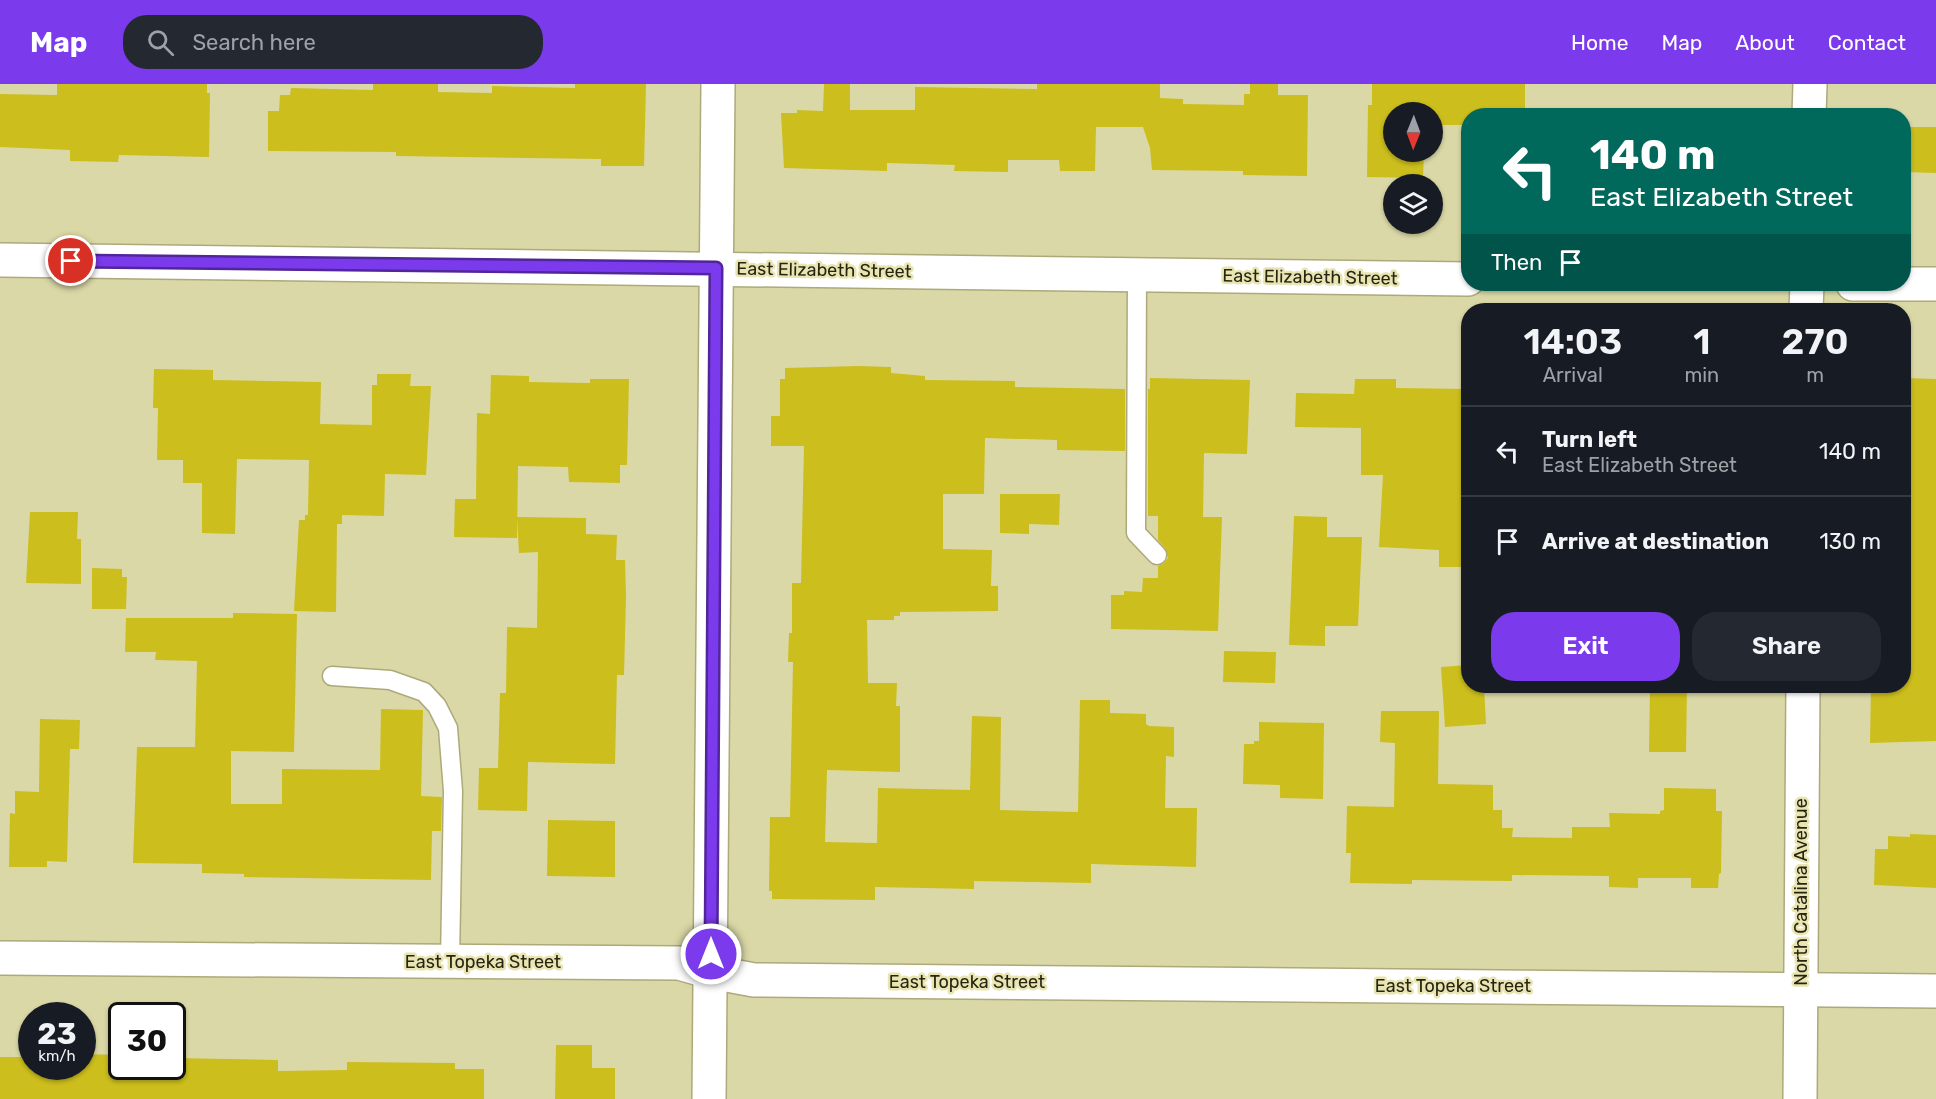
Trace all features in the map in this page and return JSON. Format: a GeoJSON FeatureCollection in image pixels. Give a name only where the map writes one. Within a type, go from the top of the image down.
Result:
{"type":"FeatureCollection","features":[{"type":"Feature","properties":{"kind":"street"},"geometry":{"type":"LineString","coordinates":[[709,1099],[718,84]]}},
{"type":"Feature","properties":{"kind":"street"},"geometry":{"type":"LineString","coordinates":[[1809,108],[1810,84]]}},
{"type":"Feature","properties":{"kind":"street","name":"East Elizabeth Street"},"geometry":{"type":"LineString","coordinates":[[0,260],[1461,279]]}},
{"type":"Feature","properties":{"kind":"street"},"geometry":{"type":"LineString","coordinates":[[1911,284],[1936,284]]}},
{"type":"Feature","properties":{"kind":"street","name":"North Catalina Avenue"},"geometry":{"type":"LineString","coordinates":[[1800,1099],[1803,693]]}},
{"type":"Feature","properties":{"kind":"street","name":"East Topeka Street"},"geometry":{"type":"LineString","coordinates":[[0,958],[679,963],[754,980],[1936,991]]}},
{"type":"Feature","properties":{"kind":"lane"},"geometry":{"type":"LineString","coordinates":[[1137,274],[1136,533],[1157,555]]}},
{"type":"Feature","properties":{"kind":"lane"},"geometry":{"type":"LineString","coordinates":[[333,676],[390,680],[424,692],[437,706],[448,728],[453,791],[450,962]]}},
{"type":"Feature","properties":{"kind":"building"},"geometry":{"type":"Polygon","coordinates":[[[57,84],[207,84],[207,93],[210,93],[209,157],[119,155],[118,162],[70,161],[70,150],[0,147],[0,94],[57,95],[57,84]]]}},
{"type":"Feature","properties":{"kind":"building"},"geometry":{"type":"Polygon","coordinates":[[[373,84],[438,84],[438,92],[492,93],[492,86],[575,88],[575,84],[646,84],[644,166],[601,166],[601,159],[396,156],[396,152],[268,151],[268,111],[279,111],[280,95],[290,95],[291,88],[373,90],[373,84]]]}},
{"type":"Feature","properties":{"kind":"building"},"geometry":{"type":"Polygon","coordinates":[[[824,84],[850,84],[850,110],[915,110],[915,87],[1037,89],[1037,84],[1160,84],[1160,98],[1183,99],[1183,104],[1244,105],[1244,94],[1250,94],[1250,84],[1278,84],[1278,95],[1308,95],[1307,176],[1243,175],[1243,171],[1152,170],[1150,148],[1143,127],[1096,127],[1095,171],[1060,171],[1059,160],[1008,160],[1008,172],[954,171],[955,165],[887,163],[887,171],[784,168],[781,113],[797,113],[797,110],[823,111],[824,84]]]}},
{"type":"Feature","properties":{"kind":"building"},"geometry":{"type":"Polygon","coordinates":[[[1372,84],[1525,84],[1525,108],[1461,108],[1461,125],[1443,125],[1443,102],[1383,102],[1383,162],[1424,162],[1423,174],[1383,174],[1383,177],[1367,177],[1368,105],[1372,105],[1372,84]]]}},
{"type":"Feature","properties":{"kind":"building"},"geometry":{"type":"Polygon","coordinates":[[[1911,127],[1936,127],[1936,173],[1911,172],[1911,127]]]}},
{"type":"Feature","properties":{"kind":"building"},"geometry":{"type":"Polygon","coordinates":[[[891,367],[891,373],[925,376],[925,380],[1015,381],[1015,387],[1125,389],[1125,451],[1057,450],[1057,440],[985,438],[984,494],[943,494],[943,549],[992,550],[991,586],[998,586],[998,611],[900,612],[900,616],[894,616],[894,620],[867,620],[868,683],[897,683],[896,706],[900,706],[900,772],[827,770],[825,842],[877,843],[878,788],[970,790],[972,716],[1001,717],[1000,810],[1078,812],[1080,700],[1110,700],[1110,713],[1146,714],[1146,724],[1149,726],[1174,727],[1174,757],[1166,756],[1165,808],[1197,808],[1196,867],[1091,864],[1091,883],[974,881],[974,889],[875,887],[875,900],[772,899],[772,891],[769,891],[770,817],[790,817],[793,662],[788,662],[789,633],[792,633],[792,583],[801,583],[804,446],[771,446],[771,416],[780,416],[780,379],[785,379],[785,368],[891,367]]]}},
{"type":"Feature","properties":{"kind":"building"},"geometry":{"type":"Polygon","coordinates":[[[154,369],[213,370],[213,380],[321,382],[320,424],[372,425],[372,385],[377,385],[377,374],[411,374],[410,386],[431,386],[426,475],[385,474],[384,516],[342,515],[342,524],[337,524],[336,612],[294,611],[299,520],[305,520],[305,515],[308,515],[309,460],[237,459],[235,534],[202,533],[202,483],[183,483],[183,460],[157,460],[158,408],[153,408],[154,369]]]}},
{"type":"Feature","properties":{"kind":"building"},"geometry":{"type":"Polygon","coordinates":[[[491,375],[529,376],[529,382],[590,383],[590,379],[629,379],[627,465],[620,465],[620,483],[569,482],[568,467],[518,466],[517,538],[454,537],[455,499],[476,499],[477,413],[490,414],[491,375]]]}},
{"type":"Feature","properties":{"kind":"building"},"geometry":{"type":"Polygon","coordinates":[[[1150,378],[1250,380],[1247,454],[1204,453],[1203,517],[1222,517],[1218,631],[1111,629],[1111,595],[1124,595],[1124,591],[1142,592],[1143,578],[1158,578],[1158,566],[1168,558],[1165,548],[1158,540],[1158,516],[1148,516],[1148,389],[1150,389],[1150,378]]]}},
{"type":"Feature","properties":{"kind":"building"},"geometry":{"type":"Polygon","coordinates":[[[1911,378],[1936,379],[1936,741],[1870,743],[1871,693],[1911,693],[1911,378]]]}},
{"type":"Feature","properties":{"kind":"building"},"geometry":{"type":"Polygon","coordinates":[[[1355,379],[1396,379],[1396,388],[1461,389],[1461,567],[1439,567],[1439,550],[1379,547],[1383,475],[1361,475],[1361,428],[1295,427],[1296,393],[1354,394],[1355,379]]]}},
{"type":"Feature","properties":{"kind":"building"},"geometry":{"type":"Polygon","coordinates":[[[1000,494],[1060,494],[1059,525],[1029,524],[1029,534],[1000,533],[1000,494]]]}},
{"type":"Feature","properties":{"kind":"building"},"geometry":{"type":"Polygon","coordinates":[[[30,512],[78,512],[77,539],[81,539],[81,584],[26,583],[30,512]]]}},
{"type":"Feature","properties":{"kind":"building"},"geometry":{"type":"Polygon","coordinates":[[[1294,516],[1327,517],[1327,537],[1362,537],[1358,626],[1325,626],[1325,646],[1289,645],[1294,516]]]}},
{"type":"Feature","properties":{"kind":"building"},"geometry":{"type":"Polygon","coordinates":[[[517,517],[586,518],[586,534],[617,535],[616,560],[625,560],[626,597],[624,675],[617,675],[615,764],[528,762],[527,811],[478,810],[479,768],[498,768],[500,693],[506,693],[507,627],[537,628],[538,552],[519,553],[517,517]]]}},
{"type":"Feature","properties":{"kind":"building"},"geometry":{"type":"Polygon","coordinates":[[[92,568],[122,569],[122,577],[127,577],[126,609],[92,609],[92,568]]]}},
{"type":"Feature","properties":{"kind":"building"},"geometry":{"type":"Polygon","coordinates":[[[233,613],[297,614],[294,752],[231,751],[231,804],[282,804],[282,769],[380,770],[381,709],[423,710],[421,796],[442,797],[441,831],[432,831],[431,880],[244,877],[244,874],[202,873],[202,864],[133,863],[137,747],[195,747],[197,661],[155,660],[156,652],[125,652],[126,618],[233,618],[233,613]]]}},
{"type":"Feature","properties":{"kind":"building"},"geometry":{"type":"Polygon","coordinates":[[[1224,651],[1276,652],[1275,683],[1223,682],[1224,651]]]}},
{"type":"Feature","properties":{"kind":"building"},"geometry":{"type":"Polygon","coordinates":[[[1461,666],[1461,693],[1484,693],[1486,724],[1445,727],[1441,667],[1461,666]]]}},
{"type":"Feature","properties":{"kind":"building"},"geometry":{"type":"Polygon","coordinates":[[[1650,693],[1687,693],[1686,752],[1649,752],[1650,693]]]}},
{"type":"Feature","properties":{"kind":"building"},"geometry":{"type":"Polygon","coordinates":[[[1381,711],[1439,711],[1438,784],[1493,785],[1493,810],[1502,810],[1502,828],[1513,828],[1512,837],[1572,838],[1572,827],[1610,827],[1609,813],[1660,814],[1660,811],[1664,810],[1664,788],[1716,789],[1716,811],[1722,811],[1721,873],[1718,888],[1691,888],[1691,878],[1638,878],[1638,888],[1609,887],[1609,876],[1512,875],[1512,881],[1412,880],[1412,884],[1350,883],[1351,853],[1346,853],[1347,806],[1394,807],[1395,743],[1380,742],[1381,711]]]}},
{"type":"Feature","properties":{"kind":"building"},"geometry":{"type":"Polygon","coordinates":[[[40,719],[80,720],[79,749],[70,749],[67,862],[47,861],[47,867],[9,867],[10,813],[15,814],[15,791],[39,792],[40,719]]]}},
{"type":"Feature","properties":{"kind":"building"},"geometry":{"type":"Polygon","coordinates":[[[1259,722],[1324,723],[1323,799],[1280,798],[1280,785],[1243,784],[1244,744],[1254,744],[1254,741],[1259,741],[1259,722]]]}},
{"type":"Feature","properties":{"kind":"building"},"geometry":{"type":"Polygon","coordinates":[[[548,820],[615,821],[615,877],[547,876],[548,820]]]}},
{"type":"Feature","properties":{"kind":"building"},"geometry":{"type":"Polygon","coordinates":[[[1910,834],[1936,835],[1936,888],[1874,885],[1875,849],[1888,849],[1888,836],[1910,837],[1910,834]]]}},
{"type":"Feature","properties":{"kind":"building"},"geometry":{"type":"Polygon","coordinates":[[[556,1045],[592,1045],[592,1068],[615,1068],[615,1099],[555,1099],[556,1045]]]}},
{"type":"Feature","properties":{"kind":"building"},"geometry":{"type":"Polygon","coordinates":[[[96,1054],[108,1055],[108,1080],[186,1080],[186,1058],[278,1060],[278,1071],[347,1070],[347,1062],[455,1063],[455,1069],[484,1069],[484,1099],[0,1099],[0,1057],[18,1057],[18,1080],[96,1080],[96,1054]]]}},
{"type":"Feature","properties":{"kind":"route"},"geometry":{"type":"LineString","coordinates":[[71,261],[716,268],[711,954]]}}]}
